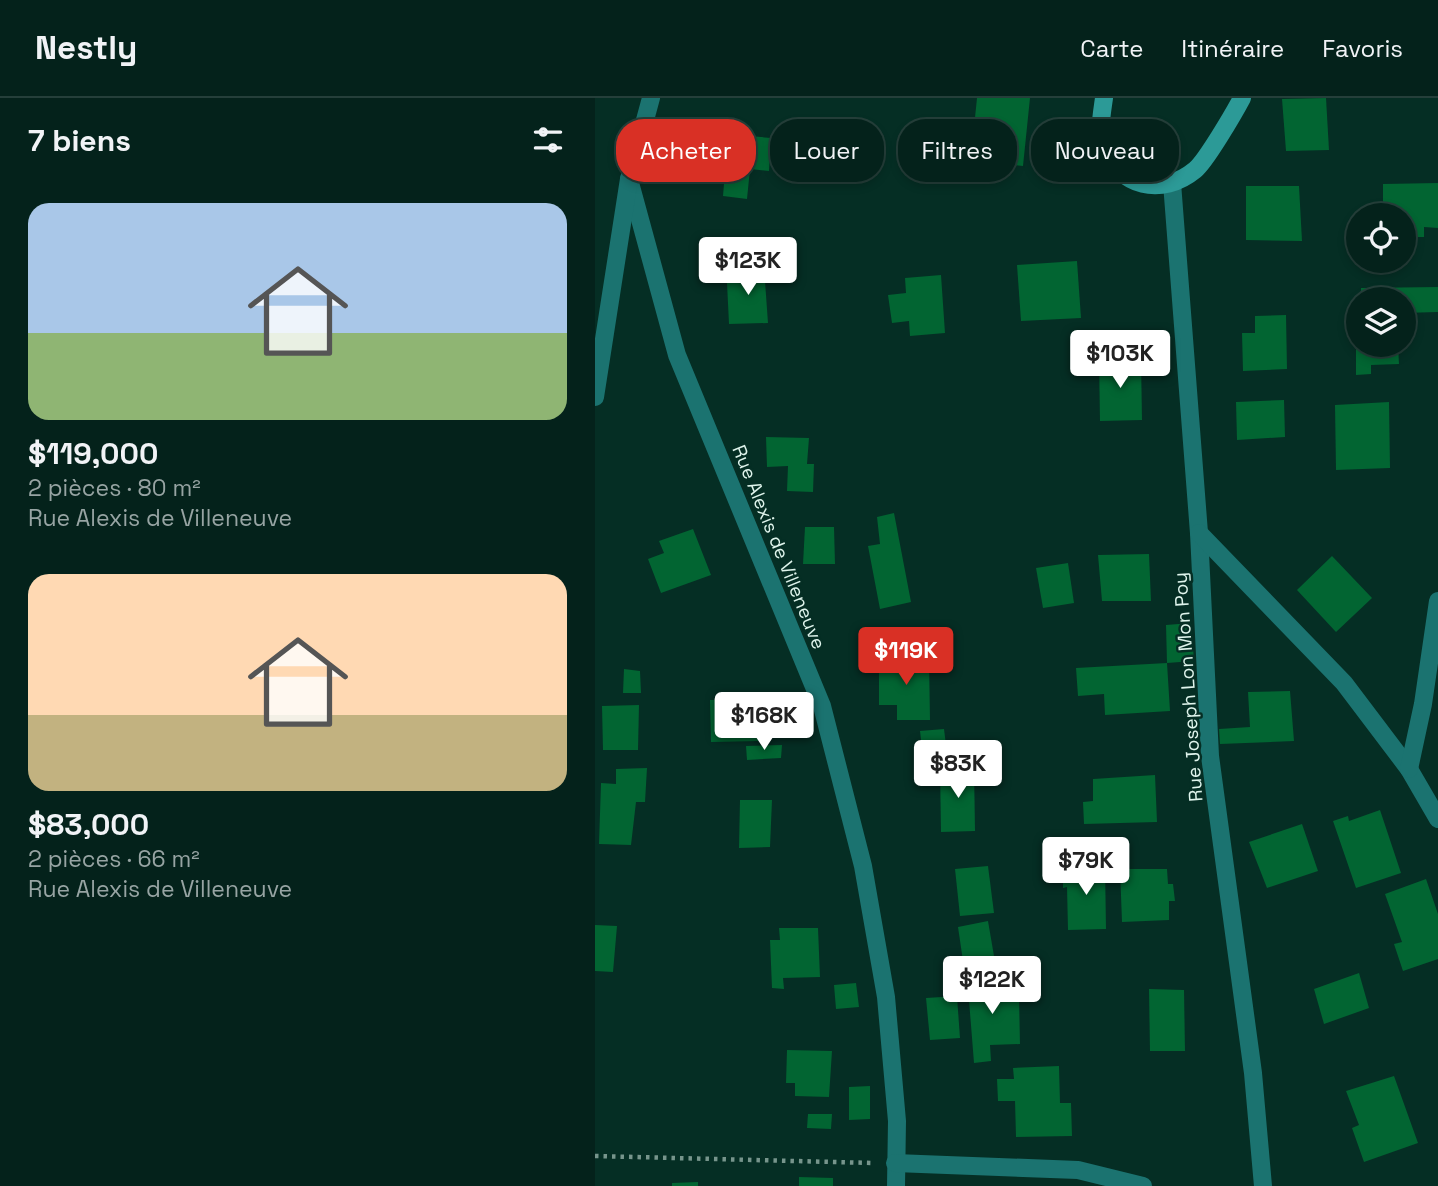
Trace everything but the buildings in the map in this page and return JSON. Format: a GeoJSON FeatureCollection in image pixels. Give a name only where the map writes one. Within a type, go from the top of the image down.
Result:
{"type":"FeatureCollection","features":[{"type":"Feature","properties":{"kind":"main road"},"geometry":{"type":"LineString","coordinates":[[1104,98],[1101,128],[1104,146],[1112,161],[1125,175],[1140,185],[1172,183],[1197,169],[1242,98]]}},
{"type":"Feature","properties":{"kind":"street"},"geometry":{"type":"LineString","coordinates":[[645,119],[651,98]]}},
{"type":"Feature","properties":{"kind":"street"},"geometry":{"type":"LineString","coordinates":[[595,397],[629,182]]}},
{"type":"Feature","properties":{"kind":"street","name":"Rue Alexis de Villeneuve"},"geometry":{"type":"LineString","coordinates":[[630,182],[677,355],[822,706],[863,866],[886,997],[897,1121],[895,1186]]}},
{"type":"Feature","properties":{"kind":"street","name":"Rue Joseph Lon Mon Poy"},"geometry":{"type":"LineString","coordinates":[[1172,183],[1199,533],[1210,756],[1253,1073],[1263,1186]]}},
{"type":"Feature","properties":{"kind":"street"},"geometry":{"type":"LineString","coordinates":[[1199,533],[1344,683],[1409,769],[1438,819]]}},
{"type":"Feature","properties":{"kind":"street"},"geometry":{"type":"LineString","coordinates":[[1409,769],[1423,704],[1438,601]]}},
{"type":"Feature","properties":{"kind":"street"},"geometry":{"type":"LineString","coordinates":[[895,1163],[1078,1170],[1143,1186]]}},
{"type":"Feature","properties":{"kind":"path"},"geometry":{"type":"LineString","coordinates":[[595,1156],[895,1163]]}}]}
